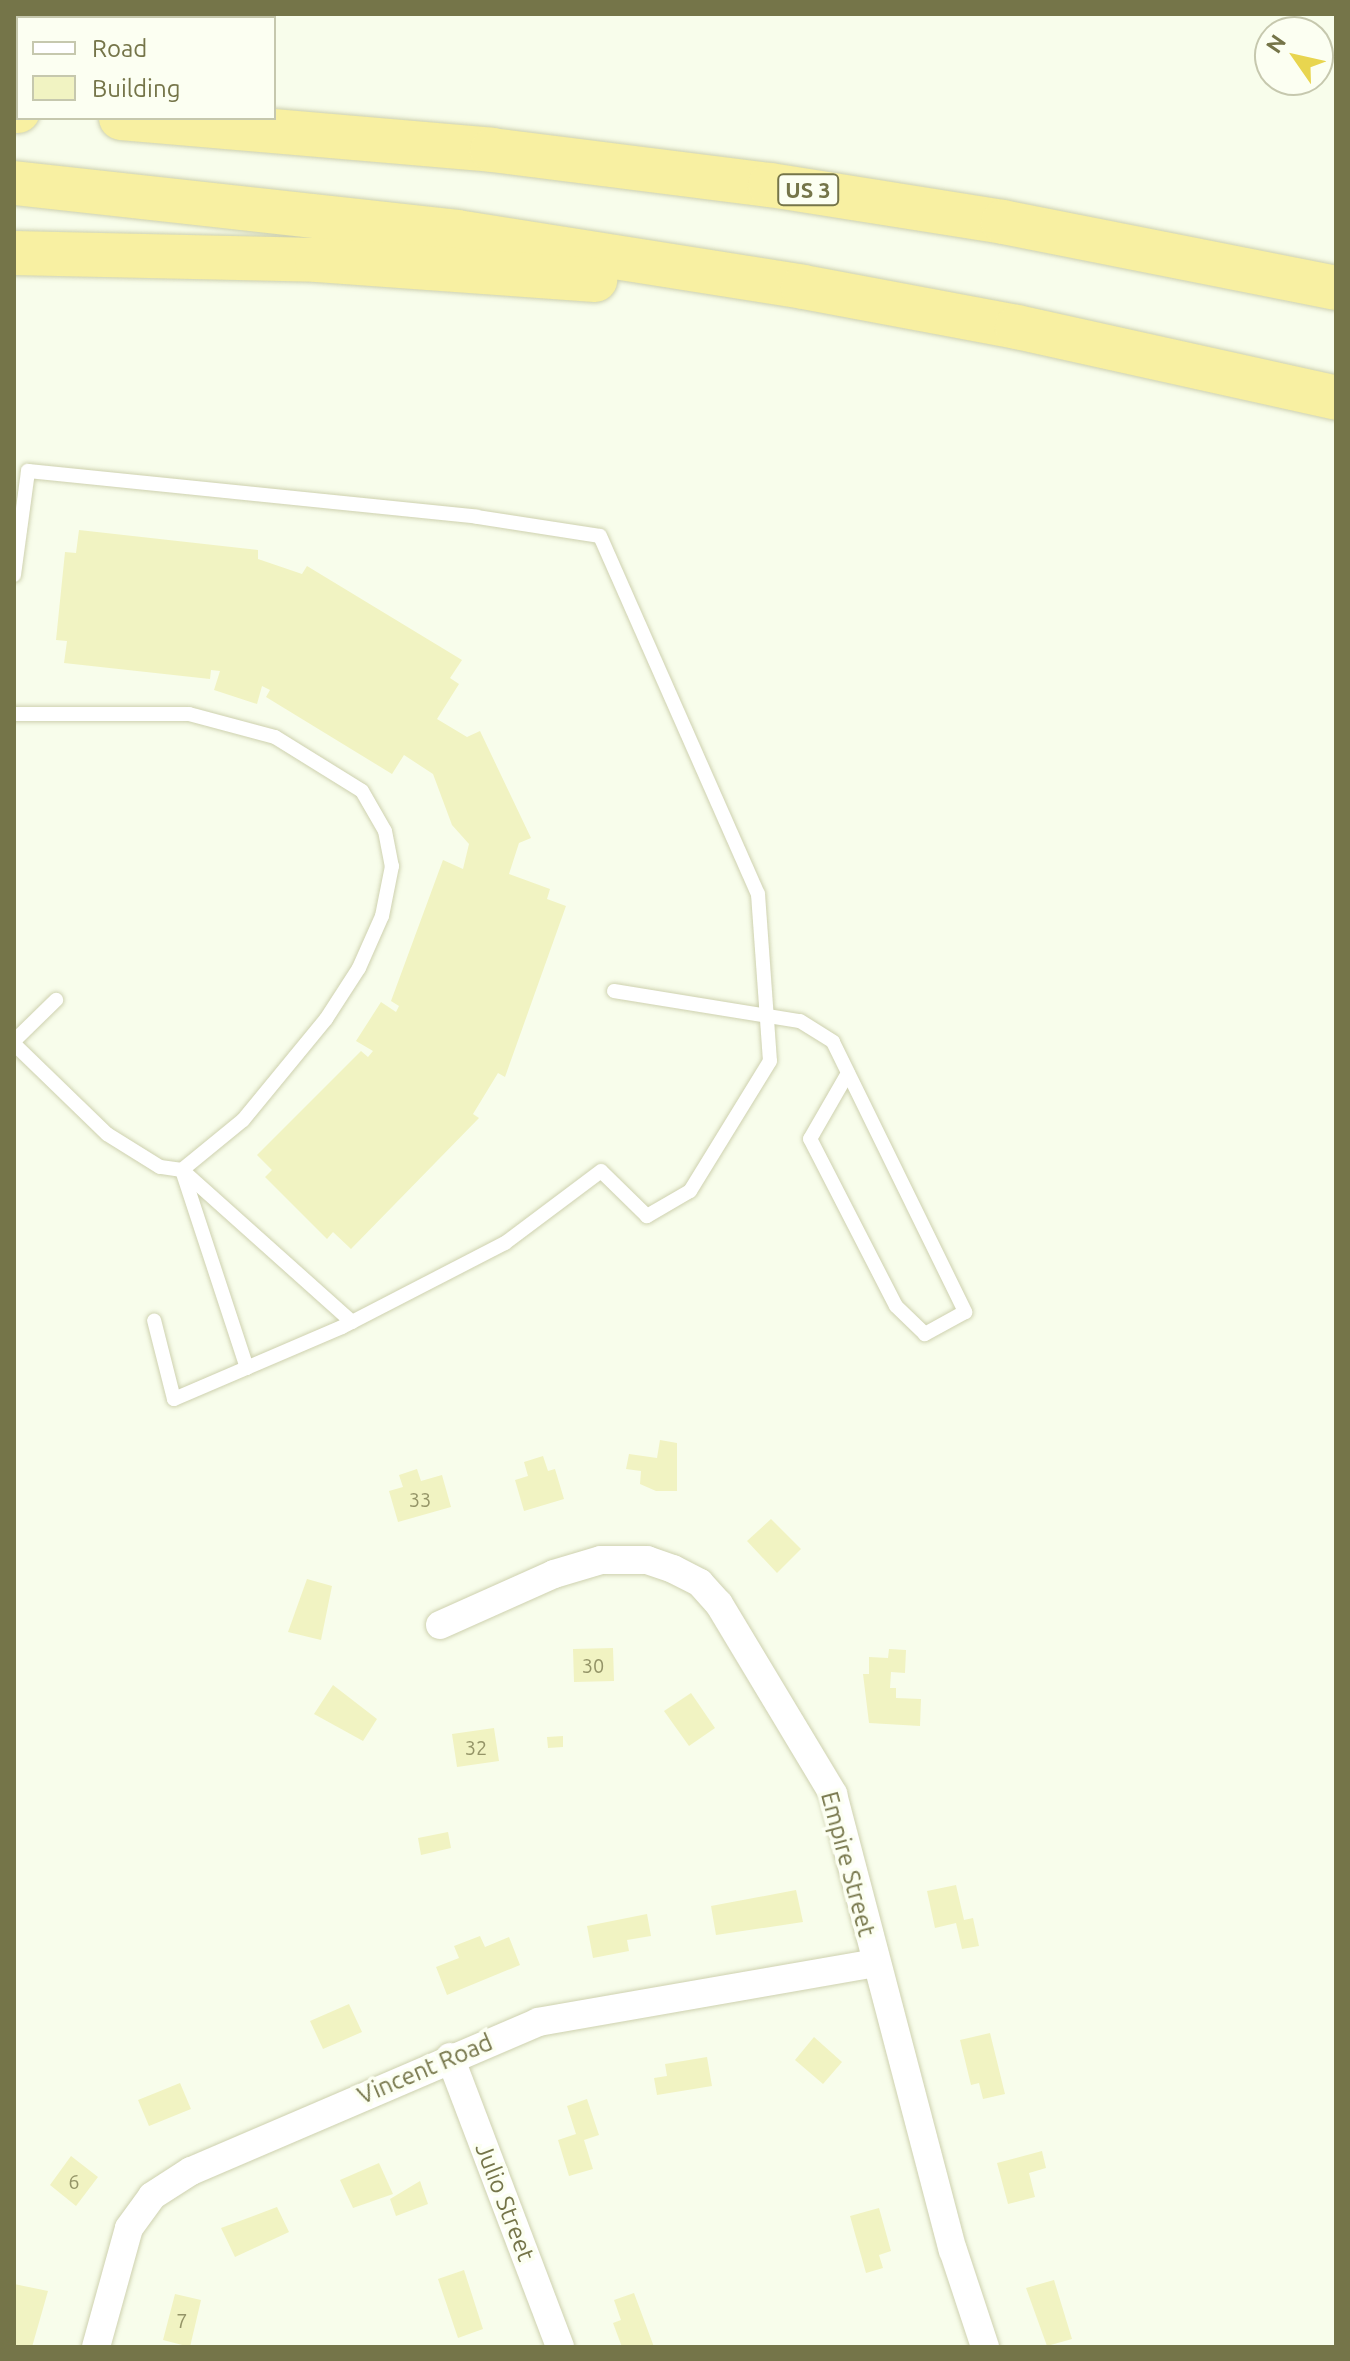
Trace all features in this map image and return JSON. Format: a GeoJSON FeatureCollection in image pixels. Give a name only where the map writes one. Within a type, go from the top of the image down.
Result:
{"type":"FeatureCollection","features":[{"type":"Feature","properties":{"kind":"highway","name":"US 3"},"geometry":{"type":"LineString","coordinates":[[144,120],[492,150],[770,185],[1003,222],[1336,288]]}},
{"type":"Feature","properties":{"kind":"highway"},"geometry":{"type":"LineString","coordinates":[[14,183],[457,232],[803,287],[1017,327],[1336,398]]}},
{"type":"Feature","properties":{"kind":"highway"},"geometry":{"type":"LineString","coordinates":[[14,253],[317,260],[645,284],[803,287]]}},
{"type":"Feature","properties":{"kind":"street","name":"Empire Street"},"geometry":{"type":"LineString","coordinates":[[440,1625],[554,1574],[601,1560],[647,1560],[700,1583],[746,1645],[833,1794],[875,1963],[985,2347]]}},
{"type":"Feature","properties":{"kind":"street","name":"Vincent Road"},"geometry":{"type":"LineString","coordinates":[[96,2347],[122,2242],[163,2188],[450,2057],[561,2016],[875,1963]]}},
{"type":"Feature","properties":{"kind":"street","name":"Julio Street"},"geometry":{"type":"LineString","coordinates":[[450,2057],[560,2347]]}},
{"type":"Feature","properties":{"kind":"lane"},"geometry":{"type":"LineString","coordinates":[[14,575],[28,471],[477,517],[600,536],[758,894],[770,1061],[690,1191],[647,1216],[601,1171],[505,1243],[352,1322],[174,1399],[154,1320]]}},
{"type":"Feature","properties":{"kind":"lane"},"geometry":{"type":"LineString","coordinates":[[14,714],[189,714],[230,720],[325,763],[362,791],[385,831],[392,866],[382,916],[359,968],[292,1068],[199,1162],[182,1170],[160,1167],[107,1134],[14,1042],[56,1000]]}},
{"type":"Feature","properties":{"kind":"lane"},"geometry":{"type":"LineString","coordinates":[[614,991],[800,1021],[833,1042],[965,1312],[925,1334],[896,1306],[810,1139],[848,1073]]}},
{"type":"Feature","properties":{"kind":"lane"},"geometry":{"type":"LineString","coordinates":[[182,1170],[352,1322]]}},
{"type":"Feature","properties":{"kind":"lane"},"geometry":{"type":"LineString","coordinates":[[182,1170],[247,1368]]}},
{"type":"Feature","properties":{"kind":"building"},"geometry":{"type":"Polygon","coordinates":[[[79,530],[258,550],[258,559],[302,574],[307,566],[462,660],[450,678],[459,684],[437,719],[467,737],[480,731],[531,838],[519,843],[509,874],[550,889],[547,899],[566,906],[505,1077],[498,1073],[473,1114],[479,1118],[351,1249],[333,1232],[327,1239],[265,1177],[272,1170],[257,1155],[361,1051],[368,1057],[373,1051],[356,1041],[381,1002],[396,1012],[399,1006],[391,1001],[443,860],[463,869],[469,844],[452,825],[433,774],[404,755],[392,774],[266,697],[270,690],[262,686],[257,704],[214,690],[220,671],[211,670],[210,679],[64,663],[67,641],[56,640],[65,552],[76,553],[79,530]]]}},
{"type":"Feature","properties":{"kind":"building"},"geometry":{"type":"Polygon","coordinates":[[[660,1440],[677,1443],[677,1491],[656,1491],[640,1484],[641,1471],[626,1469],[629,1454],[657,1458],[660,1440]]]}},
{"type":"Feature","properties":{"kind":"building"},"geometry":{"type":"Polygon","coordinates":[[[543,1456],[548,1471],[555,1469],[564,1499],[524,1511],[515,1480],[528,1476],[524,1462],[543,1456]]]}},
{"type":"Feature","properties":{"kind":"building"},"geometry":{"type":"Polygon","coordinates":[[[417,1469],[421,1481],[442,1475],[451,1507],[398,1522],[389,1491],[403,1487],[399,1475],[417,1469]]]}},
{"type":"Feature","properties":{"kind":"building"},"geometry":{"type":"Polygon","coordinates":[[[771,1519],[801,1549],[777,1573],[747,1541],[771,1519]]]}},
{"type":"Feature","properties":{"kind":"building"},"geometry":{"type":"Polygon","coordinates":[[[307,1579],[332,1586],[321,1640],[288,1632],[307,1579]]]}},
{"type":"Feature","properties":{"kind":"building"},"geometry":{"type":"Polygon","coordinates":[[[613,1648],[614,1681],[574,1682],[573,1649],[613,1648]]]}},
{"type":"Feature","properties":{"kind":"building"},"geometry":{"type":"Polygon","coordinates":[[[889,1649],[906,1650],[905,1673],[891,1672],[890,1688],[896,1688],[896,1698],[921,1699],[920,1726],[869,1723],[863,1674],[869,1674],[869,1657],[888,1658],[889,1649]]]}},
{"type":"Feature","properties":{"kind":"building"},"geometry":{"type":"Polygon","coordinates":[[[333,1685],[377,1719],[363,1741],[314,1714],[333,1685]]]}},
{"type":"Feature","properties":{"kind":"building"},"geometry":{"type":"Polygon","coordinates":[[[691,1693],[715,1728],[689,1746],[664,1711],[691,1693]]]}},
{"type":"Feature","properties":{"kind":"building"},"geometry":{"type":"Polygon","coordinates":[[[494,1728],[499,1761],[457,1767],[452,1734],[494,1728]]]}},
{"type":"Feature","properties":{"kind":"building"},"geometry":{"type":"Polygon","coordinates":[[[563,1736],[563,1747],[548,1748],[547,1737],[563,1736]]]}},
{"type":"Feature","properties":{"kind":"building"},"geometry":{"type":"Polygon","coordinates":[[[448,1832],[451,1848],[421,1855],[418,1838],[448,1832]]]}},
{"type":"Feature","properties":{"kind":"building"},"geometry":{"type":"Polygon","coordinates":[[[956,1885],[964,1920],[973,1918],[979,1946],[962,1949],[956,1923],[935,1928],[927,1891],[956,1885]]]}},
{"type":"Feature","properties":{"kind":"building"},"geometry":{"type":"Polygon","coordinates":[[[796,1890],[803,1922],[716,1935],[711,1906],[796,1890]]]}},
{"type":"Feature","properties":{"kind":"building"},"geometry":{"type":"Polygon","coordinates":[[[647,1914],[651,1936],[627,1940],[629,1951],[593,1958],[587,1926],[647,1914]]]}},
{"type":"Feature","properties":{"kind":"building"},"geometry":{"type":"Polygon","coordinates":[[[480,1936],[485,1947],[509,1937],[520,1965],[447,1995],[436,1967],[459,1958],[454,1946],[480,1936]]]}},
{"type":"Feature","properties":{"kind":"building"},"geometry":{"type":"Polygon","coordinates":[[[349,2004],[362,2032],[323,2049],[310,2021],[349,2004]]]}},
{"type":"Feature","properties":{"kind":"building"},"geometry":{"type":"Polygon","coordinates":[[[990,2033],[1005,2094],[983,2099],[979,2083],[971,2085],[960,2040],[990,2033]]]}},
{"type":"Feature","properties":{"kind":"building"},"geometry":{"type":"Polygon","coordinates":[[[814,2037],[842,2062],[823,2084],[795,2060],[814,2037]]]}},
{"type":"Feature","properties":{"kind":"building"},"geometry":{"type":"Polygon","coordinates":[[[707,2057],[712,2086],[657,2095],[654,2078],[667,2076],[665,2064],[707,2057]]]}},
{"type":"Feature","properties":{"kind":"building"},"geometry":{"type":"Polygon","coordinates":[[[180,2083],[191,2109],[149,2126],[138,2100],[180,2083]]]}},
{"type":"Feature","properties":{"kind":"building"},"geometry":{"type":"Polygon","coordinates":[[[587,2099],[599,2135],[584,2140],[593,2169],[569,2176],[558,2140],[576,2134],[567,2106],[587,2099]]]}},
{"type":"Feature","properties":{"kind":"building"},"geometry":{"type":"Polygon","coordinates":[[[1042,2151],[1046,2168],[1029,2173],[1035,2197],[1008,2204],[997,2163],[1042,2151]]]}},
{"type":"Feature","properties":{"kind":"building"},"geometry":{"type":"Polygon","coordinates":[[[71,2156],[98,2177],[76,2206],[50,2185],[71,2156]]]}},
{"type":"Feature","properties":{"kind":"building"},"geometry":{"type":"Polygon","coordinates":[[[379,2163],[393,2194],[353,2208],[340,2180],[379,2163]]]}},
{"type":"Feature","properties":{"kind":"building"},"geometry":{"type":"Polygon","coordinates":[[[420,2181],[428,2204],[396,2216],[390,2199],[420,2181]]]}},
{"type":"Feature","properties":{"kind":"building"},"geometry":{"type":"Polygon","coordinates":[[[277,2207],[289,2232],[235,2257],[221,2228],[277,2207]]]}},
{"type":"Feature","properties":{"kind":"building"},"geometry":{"type":"Polygon","coordinates":[[[879,2208],[891,2251],[879,2255],[883,2268],[866,2273],[850,2216],[879,2208]]]}},
{"type":"Feature","properties":{"kind":"building"},"geometry":{"type":"Polygon","coordinates":[[[464,2270],[483,2329],[458,2338],[438,2279],[464,2270]]]}},
{"type":"Feature","properties":{"kind":"building"},"geometry":{"type":"Polygon","coordinates":[[[1054,2280],[1072,2339],[1047,2346],[1026,2288],[1054,2280]]]}},
{"type":"Feature","properties":{"kind":"building"},"geometry":{"type":"Polygon","coordinates":[[[14,2284],[48,2291],[32,2347],[14,2347],[14,2284]]]}},
{"type":"Feature","properties":{"kind":"building"},"geometry":{"type":"Polygon","coordinates":[[[634,2293],[654,2347],[622,2347],[613,2323],[621,2320],[614,2300],[634,2293]]]}},
{"type":"Feature","properties":{"kind":"building"},"geometry":{"type":"Polygon","coordinates":[[[175,2294],[201,2300],[190,2347],[163,2340],[175,2294]]]}}]}
